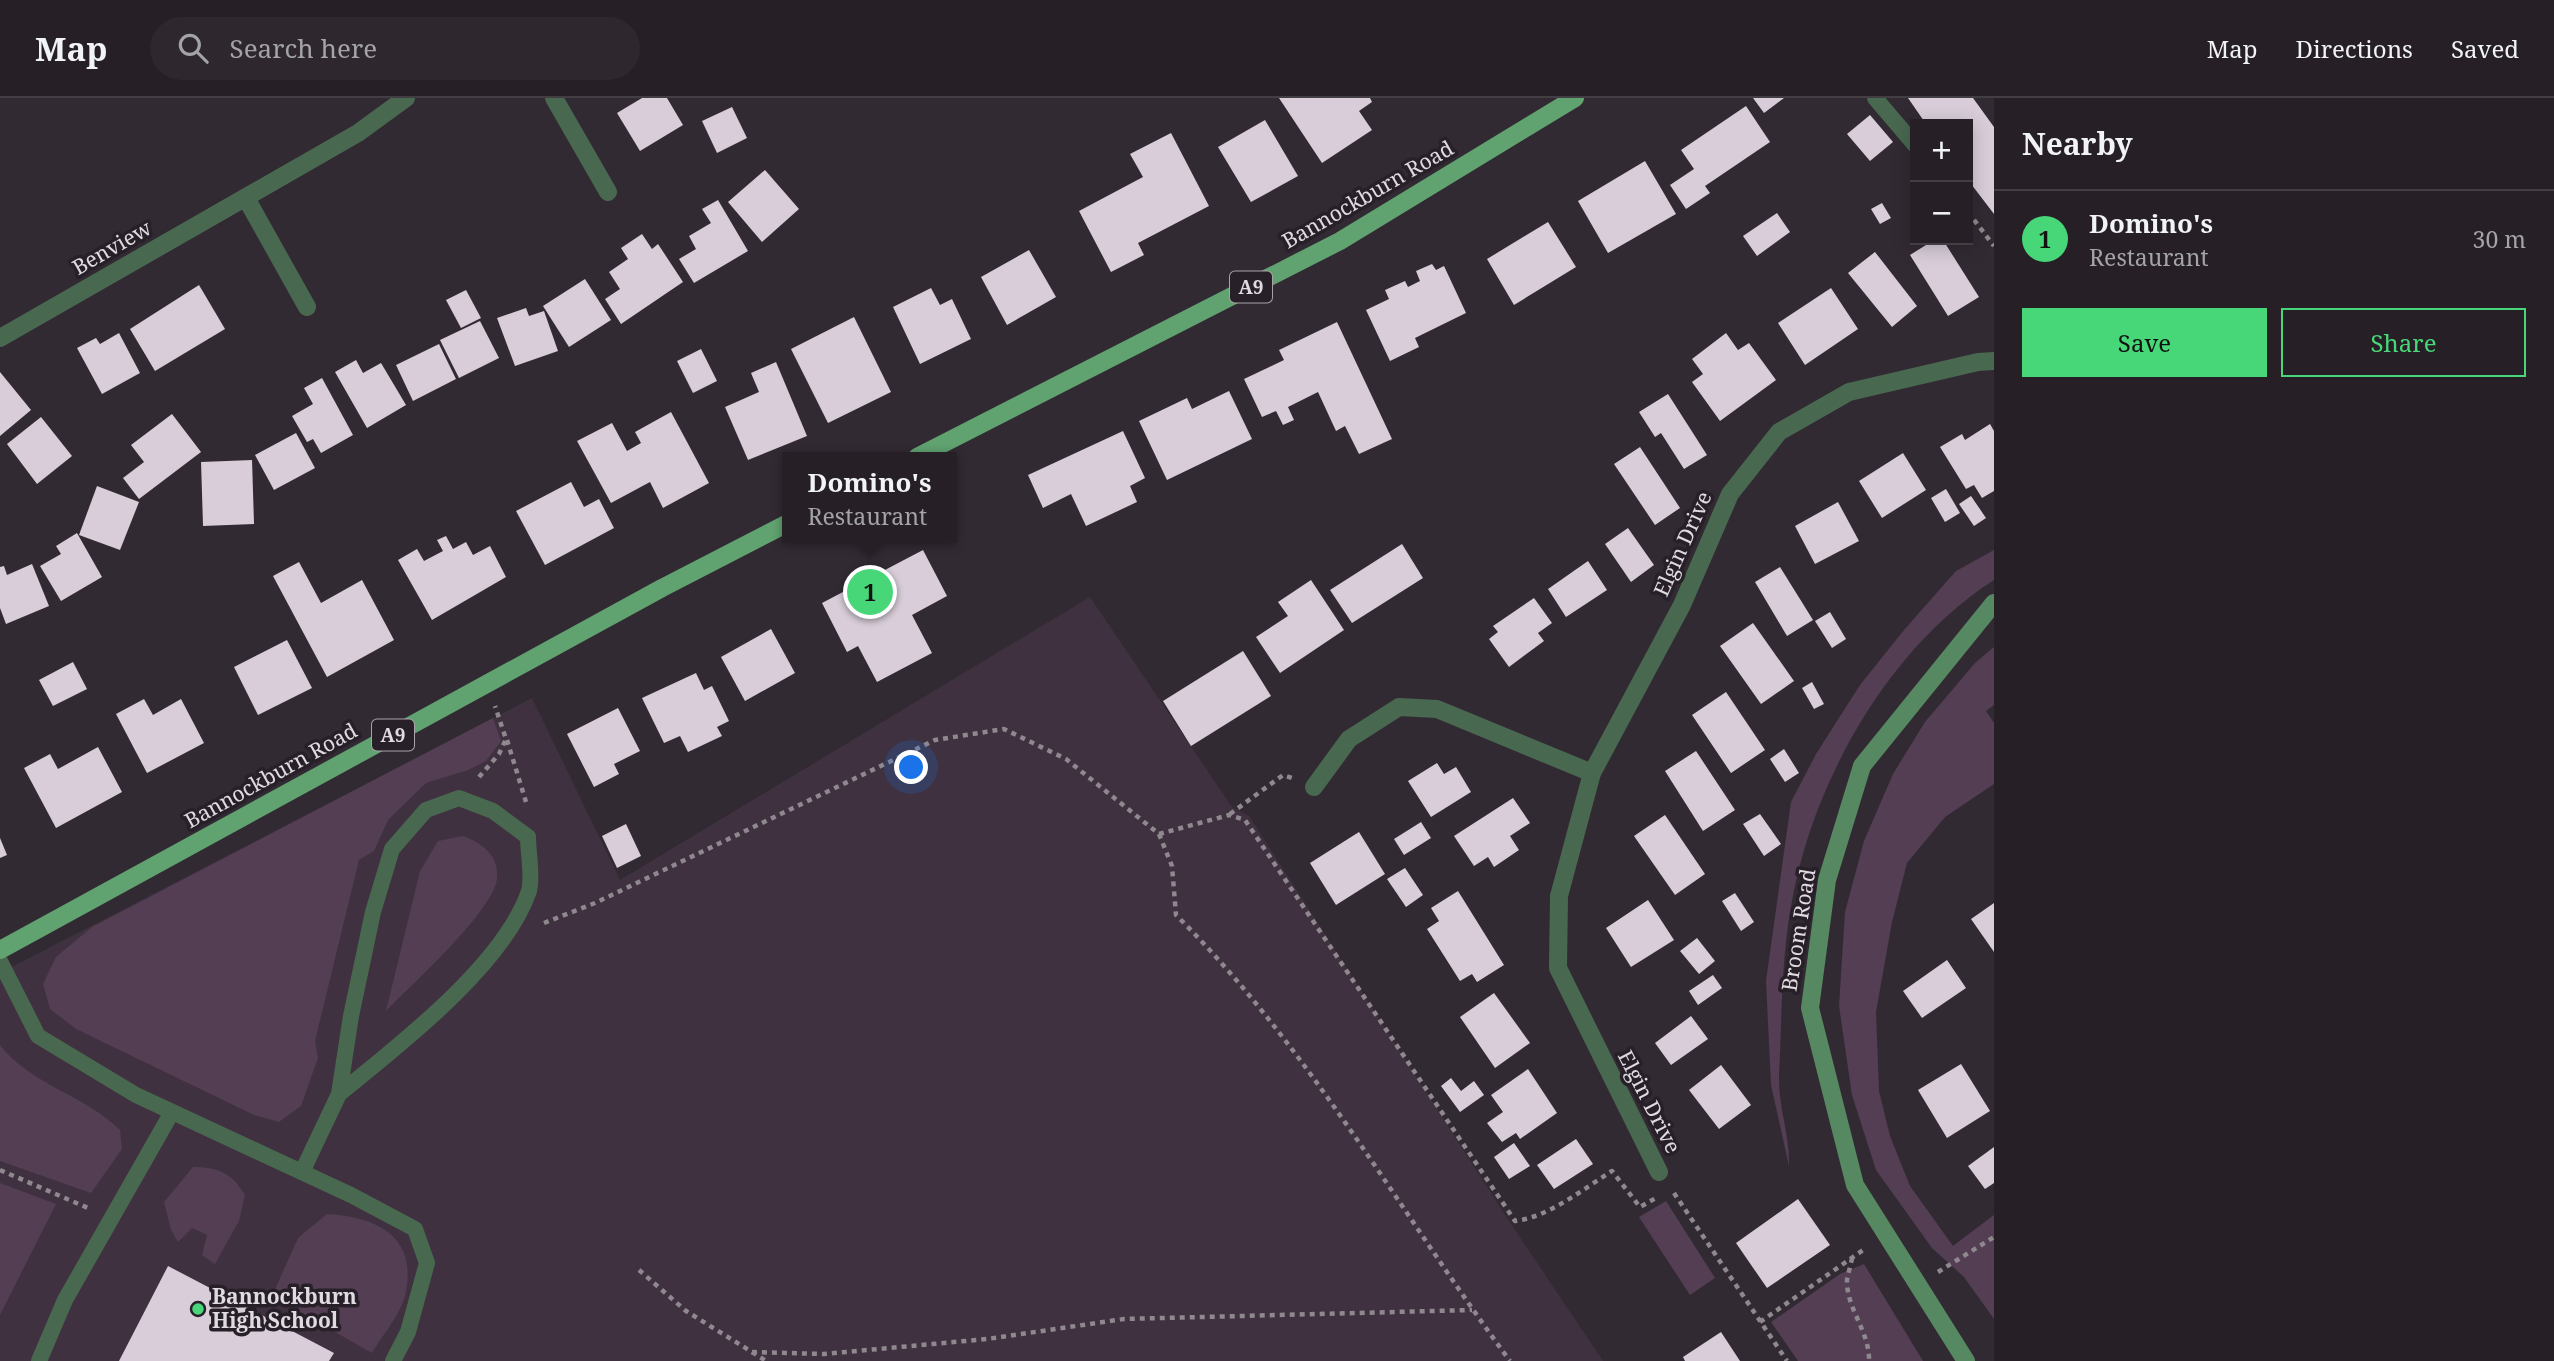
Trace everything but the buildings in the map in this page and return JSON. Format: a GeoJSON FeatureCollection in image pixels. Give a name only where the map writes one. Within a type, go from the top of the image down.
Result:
{"type":"FeatureCollection","features":[{"type":"Feature","properties":{"kind":"main road","name":"Bannockburn Road"},"geometry":{"type":"LineString","coordinates":[[927,452],[1340,241],[1575,98]]}},
{"type":"Feature","properties":{"kind":"main road","name":"Bannockburn Road"},"geometry":{"type":"LineString","coordinates":[[0,950],[487,683],[782,526]]}},
{"type":"Feature","properties":{"kind":"street","name":"Benview"},"geometry":{"type":"LineString","coordinates":[[0,338],[358,134],[406,98]]}},
{"type":"Feature","properties":{"kind":"street"},"geometry":{"type":"LineString","coordinates":[[554,98],[608,192]]}},
{"type":"Feature","properties":{"kind":"street"},"geometry":{"type":"LineString","coordinates":[[246,198],[307,307]]}},
{"type":"Feature","properties":{"kind":"street","name":"Elgin Drive"},"geometry":{"type":"LineString","coordinates":[[1660,1171],[1558,968],[1559,896],[1592,773],[1682,605],[1730,494],[1779,432],[1849,392],[1978,362],[1994,361]]}},
{"type":"Feature","properties":{"kind":"street","name":"Broom Road"},"geometry":{"type":"LineString","coordinates":[[1966,1361],[1855,1185],[1810,1008],[1827,880],[1862,766],[1994,603]]}},
{"type":"Feature","properties":{"kind":"street"},"geometry":{"type":"LineString","coordinates":[[1314,787],[1349,739],[1399,707],[1437,709],[1592,773]]}},
{"type":"Feature","properties":{"kind":"lane"},"geometry":{"type":"LineString","coordinates":[[1875,98],[1910,139]]}},
{"type":"Feature","properties":{"kind":"lane"},"geometry":{"type":"LineString","coordinates":[[302,1172],[339,1094],[351,1016],[373,912],[393,849],[426,810],[459,798],[493,811],[528,837],[530,890],[504,938],[428,1022],[339,1094]]}},
{"type":"Feature","properties":{"kind":"lane"},"geometry":{"type":"LineString","coordinates":[[0,961],[38,1035],[136,1095],[302,1172],[415,1229],[427,1263],[408,1332],[393,1361]]}},
{"type":"Feature","properties":{"kind":"lane"},"geometry":{"type":"LineString","coordinates":[[39,1361],[65,1300],[172,1112]]}},
{"type":"Feature","properties":{"kind":"path"},"geometry":{"type":"LineString","coordinates":[[1973,219],[1994,246]]}},
{"type":"Feature","properties":{"kind":"path"},"geometry":{"type":"LineString","coordinates":[[487,683],[529,811],[528,837]]}},
{"type":"Feature","properties":{"kind":"path"},"geometry":{"type":"LineString","coordinates":[[504,938],[595,903],[935,740],[1004,729],[1066,760],[1159,834],[1172,866],[1176,915],[1221,960],[1294,1049],[1472,1310],[1510,1361]]}},
{"type":"Feature","properties":{"kind":"path"},"geometry":{"type":"LineString","coordinates":[[459,798],[499,754],[506,739]]}},
{"type":"Feature","properties":{"kind":"path"},"geometry":{"type":"LineString","coordinates":[[1159,834],[1229,814],[1283,775],[1314,787]]}},
{"type":"Feature","properties":{"kind":"path"},"geometry":{"type":"LineString","coordinates":[[1229,814],[1245,820],[1515,1221],[1527,1219],[1548,1209],[1612,1171],[1640,1207],[1671,1189]]}},
{"type":"Feature","properties":{"kind":"path"},"geometry":{"type":"LineString","coordinates":[[0,1170],[111,1219]]}},
{"type":"Feature","properties":{"kind":"path"},"geometry":{"type":"LineString","coordinates":[[1660,1171],[1787,1361]]}},
{"type":"Feature","properties":{"kind":"path"},"geometry":{"type":"LineString","coordinates":[[1760,1322],[1886,1233]]}},
{"type":"Feature","properties":{"kind":"path"},"geometry":{"type":"LineString","coordinates":[[1919,1283],[1994,1237]]}},
{"type":"Feature","properties":{"kind":"path"},"geometry":{"type":"LineString","coordinates":[[1853,1258],[1847,1281],[1850,1300],[1870,1348],[1869,1361]]}},
{"type":"Feature","properties":{"kind":"path"},"geometry":{"type":"LineString","coordinates":[[639,1270],[686,1311],[766,1361]]}},
{"type":"Feature","properties":{"kind":"path"},"geometry":{"type":"LineString","coordinates":[[752,1352],[824,1354],[987,1339],[1124,1318],[1472,1310]]}},
{"type":"Feature","properties":{"kind":"shaded area"},"geometry":{"type":"Polygon","coordinates":[[[1994,550],[1994,580],[1956,608],[1922,641],[1890,679],[1862,720],[1838,764],[1802,855],[1788,923],[1782,1010],[1779,1087],[1789,1166],[1771,1085],[1766,981],[1791,802],[1816,754],[1860,685],[1904,630],[1956,571],[1994,550]]]}},
{"type":"Feature","properties":{"kind":"shaded area"},"geometry":{"type":"Polygon","coordinates":[[[1090,597],[1232,807],[1249,816],[1509,1221],[1603,1361],[0,1361],[0,973],[532,698],[620,880],[1090,597]]]}},
{"type":"Feature","properties":{"kind":"shaded area"},"geometry":{"type":"Polygon","coordinates":[[[1994,647],[1994,705],[1986,711],[1994,723],[1994,784],[1945,817],[1907,863],[1892,922],[1876,1012],[1879,1091],[1890,1136],[1910,1186],[1953,1246],[1994,1215],[1994,1319],[1964,1277],[1932,1248],[1876,1170],[1852,1095],[1839,1006],[1845,912],[1864,841],[1893,774],[1925,722],[1975,663],[1994,647]]]}},
{"type":"Feature","properties":{"kind":"shaded area"},"geometry":{"type":"Polygon","coordinates":[[[493,718],[501,741],[486,761],[468,770],[426,783],[388,820],[374,851],[359,860],[315,1041],[318,1058],[301,1106],[279,1122],[254,1115],[76,1029],[50,1009],[43,984],[56,957],[92,927],[493,718]]]}},
{"type":"Feature","properties":{"kind":"shaded area"},"geometry":{"type":"Polygon","coordinates":[[[463,836],[483,846],[492,856],[497,870],[493,892],[467,928],[386,1011],[420,871],[438,841],[463,836]]]}},
{"type":"Feature","properties":{"kind":"shaded area"},"geometry":{"type":"Polygon","coordinates":[[[0,1045],[27,1070],[91,1108],[120,1130],[122,1149],[91,1193],[0,1161],[0,1045]]]}},
{"type":"Feature","properties":{"kind":"shaded area"},"geometry":{"type":"Polygon","coordinates":[[[193,1167],[210,1168],[224,1173],[235,1181],[245,1195],[239,1221],[215,1264],[202,1255],[207,1235],[192,1228],[178,1242],[171,1230],[164,1202],[193,1167]]]}},
{"type":"Feature","properties":{"kind":"shaded area"},"geometry":{"type":"Polygon","coordinates":[[[0,1183],[56,1204],[0,1315],[0,1183]]]}},
{"type":"Feature","properties":{"kind":"shaded area"},"geometry":{"type":"Polygon","coordinates":[[[1666,1201],[1715,1278],[1690,1295],[1639,1217],[1666,1201]]]}},
{"type":"Feature","properties":{"kind":"shaded area"},"geometry":{"type":"Polygon","coordinates":[[[327,1214],[363,1220],[378,1226],[400,1245],[406,1259],[408,1276],[403,1303],[372,1353],[272,1296],[298,1238],[327,1214]]]}},
{"type":"Feature","properties":{"kind":"shaded area"},"geometry":{"type":"Polygon","coordinates":[[[1864,1264],[1923,1361],[1798,1361],[1771,1322],[1840,1274],[1864,1264]]]}},
{"type":"Feature","properties":{"kind":"place","name":"Domino's"},"geometry":{"type":"Point","coordinates":[870,592]}},
{"type":"Feature","properties":{"kind":"place","name":"Bannockburn High School"},"geometry":{"type":"Point","coordinates":[198,1309]}}]}
